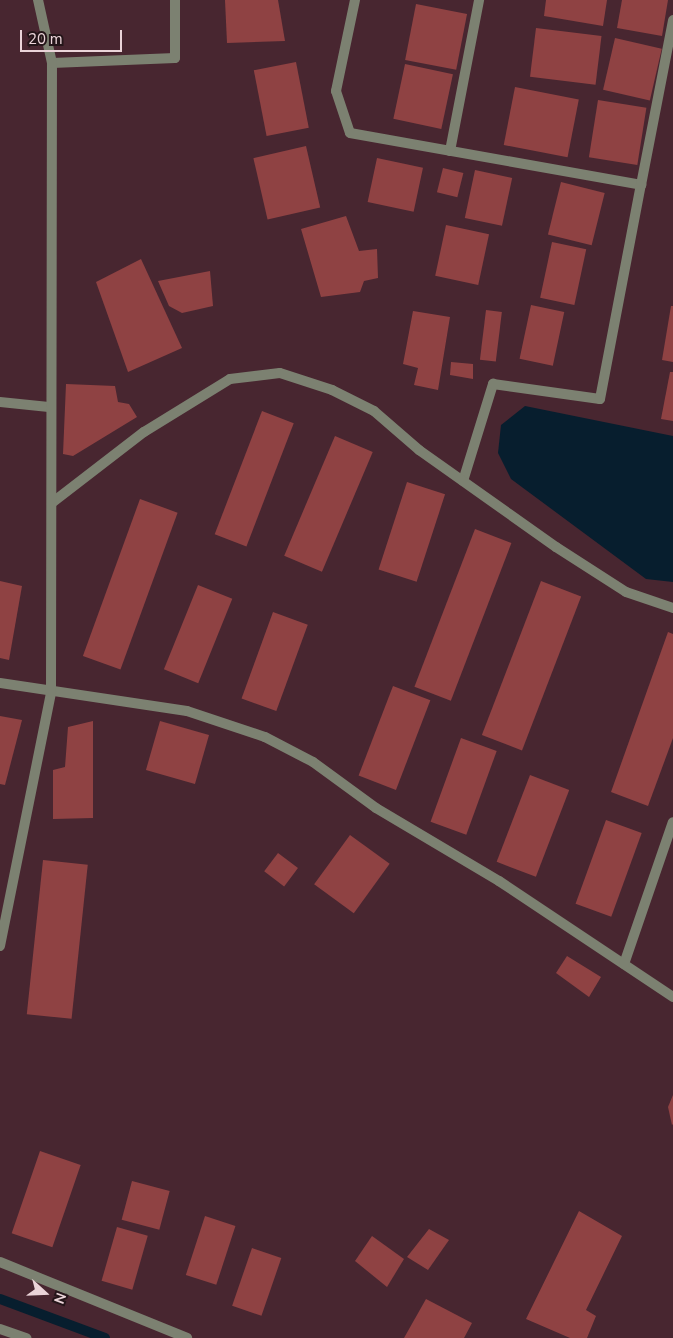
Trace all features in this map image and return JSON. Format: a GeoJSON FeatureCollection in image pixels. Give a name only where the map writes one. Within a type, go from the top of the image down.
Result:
{"type":"FeatureCollection","features":[{"type":"Feature","properties":{"kind":"street"},"geometry":{"type":"LineString","coordinates":[[0,946],[52,692],[48,598],[53,502],[49,407],[52,63],[38,0]]}},
{"type":"Feature","properties":{"kind":"street"},"geometry":{"type":"LineString","coordinates":[[52,63],[175,58],[175,0]]}},
{"type":"Feature","properties":{"kind":"street"},"geometry":{"type":"LineString","coordinates":[[355,0],[336,91],[350,133],[640,185]]}},
{"type":"Feature","properties":{"kind":"street"},"geometry":{"type":"LineString","coordinates":[[450,151],[479,0]]}},
{"type":"Feature","properties":{"kind":"street"},"geometry":{"type":"LineString","coordinates":[[463,481],[493,384],[600,398],[673,20]]}},
{"type":"Feature","properties":{"kind":"street"},"geometry":{"type":"LineString","coordinates":[[53,502],[144,432],[230,379],[280,374],[332,390],[374,411],[463,481],[626,592],[673,608]]}},
{"type":"Feature","properties":{"kind":"street"},"geometry":{"type":"LineString","coordinates":[[0,402],[49,407]]}},
{"type":"Feature","properties":{"kind":"street"},"geometry":{"type":"LineString","coordinates":[[0,683],[188,711],[265,738],[312,762],[376,808],[499,881],[673,997]]}},
{"type":"Feature","properties":{"kind":"street"},"geometry":{"type":"LineString","coordinates":[[624,964],[673,822]]}},
{"type":"Feature","properties":{"kind":"street"},"geometry":{"type":"LineString","coordinates":[[0,1262],[187,1338]]}},
{"type":"Feature","properties":{"kind":"street"},"geometry":{"type":"LineString","coordinates":[[0,1329],[26,1338]]}},
{"type":"Feature","properties":{"kind":"water"},"geometry":{"type":"Polygon","coordinates":[[[525,406],[673,436],[673,582],[646,579],[511,479],[498,453],[501,425],[525,406]]]}},
{"type":"Feature","properties":{"kind":"building"},"geometry":{"type":"Polygon","coordinates":[[[225,0],[278,0],[285,41],[227,43],[225,0]]]}},
{"type":"Feature","properties":{"kind":"building"},"geometry":{"type":"Polygon","coordinates":[[[546,0],[607,0],[603,26],[544,16],[546,0]]]}},
{"type":"Feature","properties":{"kind":"building"},"geometry":{"type":"Polygon","coordinates":[[[622,0],[668,0],[662,36],[617,28],[622,0]]]}},
{"type":"Feature","properties":{"kind":"building"},"geometry":{"type":"Polygon","coordinates":[[[416,4],[467,14],[456,70],[405,60],[416,4]]]}},
{"type":"Feature","properties":{"kind":"building"},"geometry":{"type":"Polygon","coordinates":[[[536,28],[602,36],[596,85],[530,77],[536,28]]]}},
{"type":"Feature","properties":{"kind":"building"},"geometry":{"type":"Polygon","coordinates":[[[615,38],[662,49],[650,100],[603,90],[615,38]]]}},
{"type":"Feature","properties":{"kind":"building"},"geometry":{"type":"Polygon","coordinates":[[[296,62],[309,128],[267,136],[254,70],[296,62]]]}},
{"type":"Feature","properties":{"kind":"building"},"geometry":{"type":"Polygon","coordinates":[[[405,64],[453,74],[441,129],[393,119],[405,64]]]}},
{"type":"Feature","properties":{"kind":"building"},"geometry":{"type":"Polygon","coordinates":[[[515,87],[579,99],[568,157],[504,145],[515,87]]]}},
{"type":"Feature","properties":{"kind":"building"},"geometry":{"type":"Polygon","coordinates":[[[598,100],[646,108],[637,165],[589,157],[598,100]]]}},
{"type":"Feature","properties":{"kind":"building"},"geometry":{"type":"Polygon","coordinates":[[[306,146],[320,207],[268,220],[253,158],[306,146]]]}},
{"type":"Feature","properties":{"kind":"building"},"geometry":{"type":"Polygon","coordinates":[[[377,158],[423,168],[414,212],[368,202],[377,158]]]}},
{"type":"Feature","properties":{"kind":"building"},"geometry":{"type":"Polygon","coordinates":[[[443,168],[463,173],[457,197],[437,192],[443,168]]]}},
{"type":"Feature","properties":{"kind":"building"},"geometry":{"type":"Polygon","coordinates":[[[475,170],[512,178],[502,226],[465,218],[475,170]]]}},
{"type":"Feature","properties":{"kind":"building"},"geometry":{"type":"Polygon","coordinates":[[[561,182],[605,193],[592,245],[548,234],[561,182]]]}},
{"type":"Feature","properties":{"kind":"building"},"geometry":{"type":"Polygon","coordinates":[[[346,216],[359,251],[377,249],[378,278],[364,281],[360,292],[321,297],[301,229],[346,216]]]}},
{"type":"Feature","properties":{"kind":"building"},"geometry":{"type":"Polygon","coordinates":[[[446,225],[489,234],[478,285],[435,276],[446,225]]]}},
{"type":"Feature","properties":{"kind":"building"},"geometry":{"type":"Polygon","coordinates":[[[552,242],[586,249],[574,305],[540,298],[552,242]]]}},
{"type":"Feature","properties":{"kind":"building"},"geometry":{"type":"Polygon","coordinates":[[[141,259],[182,348],[128,372],[96,282],[141,259]]]}},
{"type":"Feature","properties":{"kind":"building"},"geometry":{"type":"Polygon","coordinates":[[[210,271],[213,306],[182,313],[169,306],[158,281],[210,271]]]}},
{"type":"Feature","properties":{"kind":"building"},"geometry":{"type":"Polygon","coordinates":[[[531,305],[564,312],[553,366],[520,359],[531,305]]]}},
{"type":"Feature","properties":{"kind":"building"},"geometry":{"type":"Polygon","coordinates":[[[671,306],[673,306],[673,362],[662,360],[671,306]]]}},
{"type":"Feature","properties":{"kind":"building"},"geometry":{"type":"Polygon","coordinates":[[[486,310],[502,312],[496,362],[480,360],[486,310]]]}},
{"type":"Feature","properties":{"kind":"building"},"geometry":{"type":"Polygon","coordinates":[[[413,311],[450,317],[438,390],[414,385],[418,368],[403,364],[413,311]]]}},
{"type":"Feature","properties":{"kind":"building"},"geometry":{"type":"Polygon","coordinates":[[[451,362],[473,364],[473,379],[450,375],[451,362]]]}},
{"type":"Feature","properties":{"kind":"building"},"geometry":{"type":"Polygon","coordinates":[[[670,372],[673,372],[673,421],[661,419],[670,372]]]}},
{"type":"Feature","properties":{"kind":"building"},"geometry":{"type":"Polygon","coordinates":[[[66,384],[115,386],[118,402],[129,404],[137,417],[73,456],[63,454],[66,384]]]}},
{"type":"Feature","properties":{"kind":"building"},"geometry":{"type":"Polygon","coordinates":[[[262,411],[294,423],[246,546],[215,534],[262,411]]]}},
{"type":"Feature","properties":{"kind":"building"},"geometry":{"type":"Polygon","coordinates":[[[335,436],[373,452],[322,572],[284,556],[335,436]]]}},
{"type":"Feature","properties":{"kind":"building"},"geometry":{"type":"Polygon","coordinates":[[[407,482],[445,494],[417,582],[379,569],[407,482]]]}},
{"type":"Feature","properties":{"kind":"building"},"geometry":{"type":"Polygon","coordinates":[[[140,499],[178,513],[120,670],[83,656],[140,499]]]}},
{"type":"Feature","properties":{"kind":"building"},"geometry":{"type":"Polygon","coordinates":[[[475,529],[511,543],[451,701],[414,687],[475,529]]]}},
{"type":"Feature","properties":{"kind":"building"},"geometry":{"type":"Polygon","coordinates":[[[0,581],[22,586],[9,660],[0,658],[0,581]]]}},
{"type":"Feature","properties":{"kind":"building"},"geometry":{"type":"Polygon","coordinates":[[[541,581],[581,596],[522,750],[482,735],[541,581]]]}},
{"type":"Feature","properties":{"kind":"building"},"geometry":{"type":"Polygon","coordinates":[[[198,585],[232,599],[198,683],[164,669],[198,585]]]}},
{"type":"Feature","properties":{"kind":"building"},"geometry":{"type":"Polygon","coordinates":[[[273,612],[308,625],[276,711],[242,698],[273,612]]]}},
{"type":"Feature","properties":{"kind":"building"},"geometry":{"type":"Polygon","coordinates":[[[668,632],[673,634],[673,738],[648,806],[611,792],[668,632]]]}},
{"type":"Feature","properties":{"kind":"building"},"geometry":{"type":"Polygon","coordinates":[[[393,686],[430,700],[396,790],[359,776],[393,686]]]}},
{"type":"Feature","properties":{"kind":"building"},"geometry":{"type":"Polygon","coordinates":[[[0,716],[22,720],[5,785],[0,784],[0,716]]]}},
{"type":"Feature","properties":{"kind":"building"},"geometry":{"type":"Polygon","coordinates":[[[93,721],[93,818],[53,819],[53,770],[65,767],[68,727],[93,721]]]}},
{"type":"Feature","properties":{"kind":"building"},"geometry":{"type":"Polygon","coordinates":[[[160,721],[209,735],[195,784],[146,770],[160,721]]]}},
{"type":"Feature","properties":{"kind":"building"},"geometry":{"type":"Polygon","coordinates":[[[461,738],[497,751],[466,835],[431,822],[461,738]]]}},
{"type":"Feature","properties":{"kind":"building"},"geometry":{"type":"Polygon","coordinates":[[[530,775],[569,790],[536,877],[497,862],[530,775]]]}},
{"type":"Feature","properties":{"kind":"building"},"geometry":{"type":"Polygon","coordinates":[[[606,820],[642,833],[611,917],[576,904],[606,820]]]}},
{"type":"Feature","properties":{"kind":"building"},"geometry":{"type":"Polygon","coordinates":[[[350,835],[390,864],[354,913],[314,884],[350,835]]]}},
{"type":"Feature","properties":{"kind":"building"},"geometry":{"type":"Polygon","coordinates":[[[278,853],[298,868],[284,886],[264,871],[278,853]]]}},
{"type":"Feature","properties":{"kind":"building"},"geometry":{"type":"Polygon","coordinates":[[[43,860],[88,865],[72,1019],[27,1014],[43,860]]]}},
{"type":"Feature","properties":{"kind":"building"},"geometry":{"type":"Polygon","coordinates":[[[567,956],[601,977],[589,997],[556,973],[567,956]]]}},
{"type":"Feature","properties":{"kind":"building"},"geometry":{"type":"Polygon","coordinates":[[[673,1095],[673,1124],[672,1125],[668,1107],[673,1095]]]}},
{"type":"Feature","properties":{"kind":"building"},"geometry":{"type":"Polygon","coordinates":[[[40,1151],[81,1165],[52,1247],[12,1233],[40,1151]]]}},
{"type":"Feature","properties":{"kind":"building"},"geometry":{"type":"Polygon","coordinates":[[[132,1181],[170,1191],[159,1230],[122,1220],[132,1181]]]}},
{"type":"Feature","properties":{"kind":"building"},"geometry":{"type":"Polygon","coordinates":[[[579,1211],[622,1236],[586,1310],[596,1316],[587,1338],[570,1338],[526,1319],[579,1211]]]}},
{"type":"Feature","properties":{"kind":"building"},"geometry":{"type":"Polygon","coordinates":[[[205,1216],[235,1226],[216,1285],[186,1275],[205,1216]]]}},
{"type":"Feature","properties":{"kind":"building"},"geometry":{"type":"Polygon","coordinates":[[[117,1227],[148,1236],[132,1290],[102,1281],[117,1227]]]}},
{"type":"Feature","properties":{"kind":"building"},"geometry":{"type":"Polygon","coordinates":[[[429,1229],[449,1240],[428,1270],[407,1257],[429,1229]]]}},
{"type":"Feature","properties":{"kind":"building"},"geometry":{"type":"Polygon","coordinates":[[[372,1236],[404,1259],[387,1287],[355,1261],[372,1236]]]}},
{"type":"Feature","properties":{"kind":"building"},"geometry":{"type":"Polygon","coordinates":[[[252,1248],[281,1258],[261,1316],[232,1306],[252,1248]]]}},
{"type":"Feature","properties":{"kind":"building"},"geometry":{"type":"Polygon","coordinates":[[[426,1299],[472,1323],[464,1338],[404,1338],[426,1299]]]}},
{"type":"Feature","properties":{"kind":"waterway"},"geometry":{"type":"LineString","coordinates":[[0,1299],[105,1338]]}}]}
